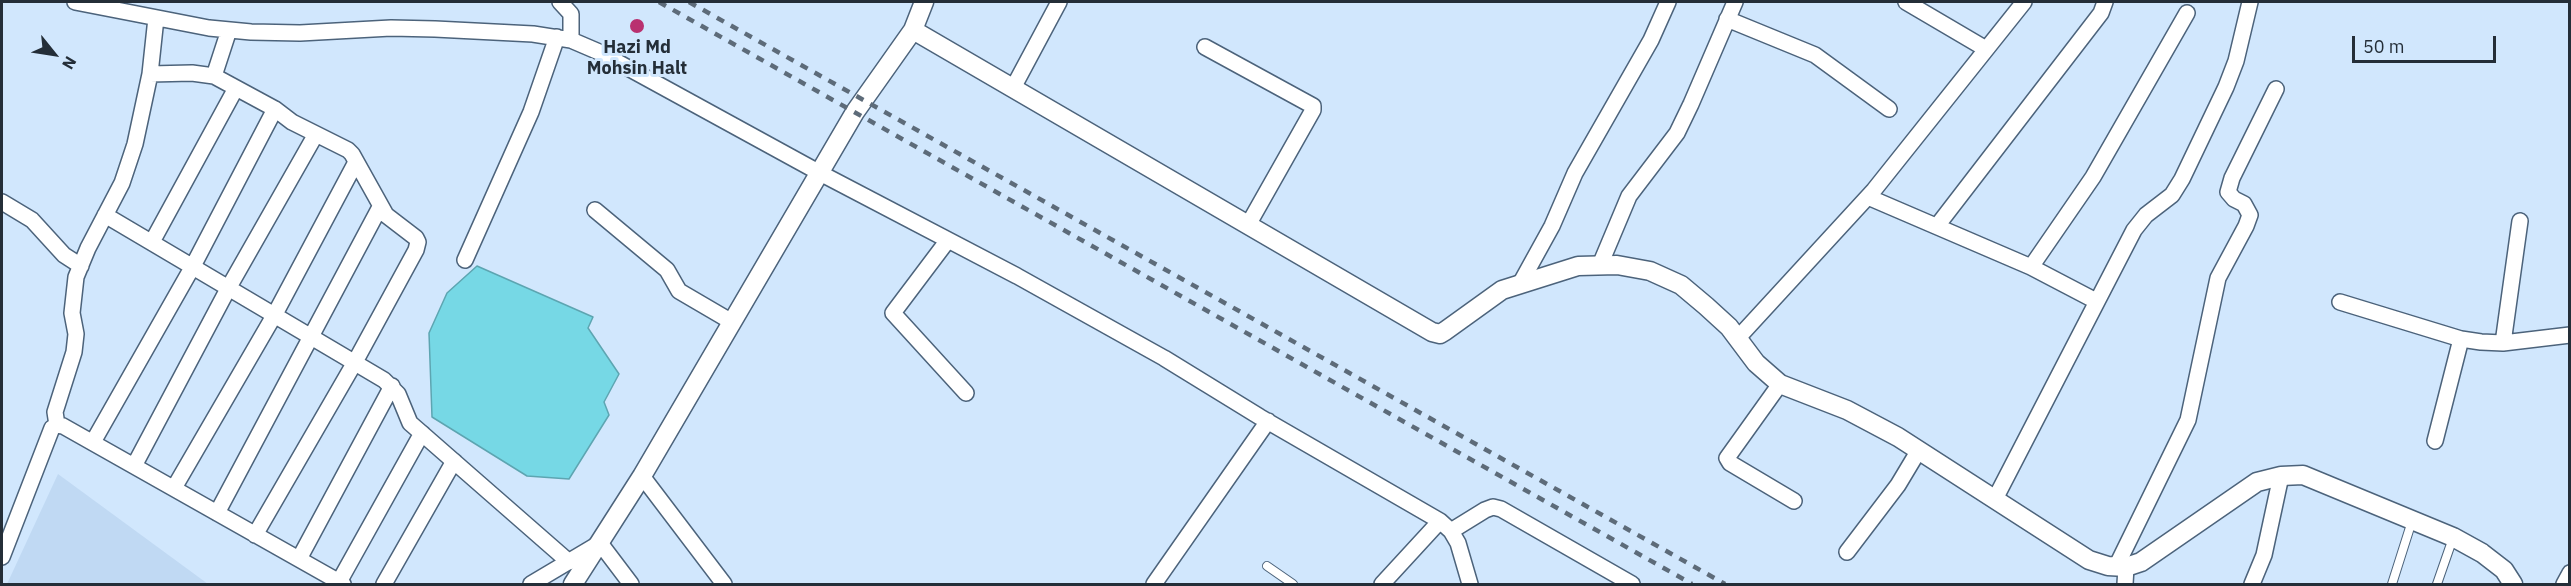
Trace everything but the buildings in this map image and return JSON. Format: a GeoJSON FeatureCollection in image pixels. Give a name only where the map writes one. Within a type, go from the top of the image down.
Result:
{"type":"FeatureCollection","features":[{"type":"Feature","properties":{"kind":"street"},"geometry":{"type":"LineString","coordinates":[[75,2],[229,30],[300,33],[391,28],[435,29],[564,38],[599,51],[1164,358],[1445,526],[1458,543],[1470,585]]}},
{"type":"Feature","properties":{"kind":"street"},"geometry":{"type":"LineString","coordinates":[[57,425],[55,412],[74,352],[76,334],[72,313],[76,277],[122,183],[135,144],[150,74],[151,17],[134,2]]}},
{"type":"Feature","properties":{"kind":"street"},"geometry":{"type":"LineString","coordinates":[[465,260],[564,38],[571,14],[560,2]]}},
{"type":"Feature","properties":{"kind":"street"},"geometry":{"type":"LineString","coordinates":[[573,585],[642,476],[855,112],[913,30],[924,2]]}},
{"type":"Feature","properties":{"kind":"street"},"geometry":{"type":"LineString","coordinates":[[1012,88],[1059,2]]}},
{"type":"Feature","properties":{"kind":"street"},"geometry":{"type":"LineString","coordinates":[[1520,284],[1552,226],[1575,173],[1652,40],[1668,2]]}},
{"type":"Feature","properties":{"kind":"street"},"geometry":{"type":"LineString","coordinates":[[1600,265],[1629,196],[1677,133],[1735,2]]}},
{"type":"Feature","properties":{"kind":"street"},"geometry":{"type":"LineString","coordinates":[[1906,2],[1986,49]]}},
{"type":"Feature","properties":{"kind":"street"},"geometry":{"type":"LineString","coordinates":[[1737,339],[1868,197],[2024,2]]}},
{"type":"Feature","properties":{"kind":"street"},"geometry":{"type":"LineString","coordinates":[[1937,226],[2101,13],[2105,2]]}},
{"type":"Feature","properties":{"kind":"street"},"geometry":{"type":"LineString","coordinates":[[1995,499],[2134,230],[2146,214],[2172,195],[2182,178],[2226,87],[2236,61],[2250,2]]}},
{"type":"Feature","properties":{"kind":"street"},"geometry":{"type":"LineString","coordinates":[[2031,267],[2092,177],[2187,13]]}},
{"type":"Feature","properties":{"kind":"street"},"geometry":{"type":"LineString","coordinates":[[1727,19],[1815,55],[1888,108]]}},
{"type":"Feature","properties":{"kind":"street"},"geometry":{"type":"LineString","coordinates":[[214,76],[229,30]]}},
{"type":"Feature","properties":{"kind":"street"},"geometry":{"type":"LineString","coordinates":[[913,30],[1432,332],[1440,334],[1502,290],[1578,266],[1617,264],[1650,271],[1681,285],[1729,327],[1756,363],[1780,384],[1848,410],[1919,450],[2089,560],[2122,573]]}},
{"type":"Feature","properties":{"kind":"street"},"geometry":{"type":"LineString","coordinates":[[1205,47],[1313,106],[1313,110],[1248,225]]}},
{"type":"Feature","properties":{"kind":"street"},"geometry":{"type":"LineString","coordinates":[[150,74],[192,73],[214,76],[282,116],[348,150],[386,215],[418,242],[416,250],[354,362],[255,534]]}},
{"type":"Feature","properties":{"kind":"street"},"geometry":{"type":"LineString","coordinates":[[152,242],[236,88]]}},
{"type":"Feature","properties":{"kind":"street"},"geometry":{"type":"LineString","coordinates":[[2122,573],[2188,420],[2218,278],[2250,215],[2244,204],[2234,199],[2228,192],[2232,178],[2276,89]]}},
{"type":"Feature","properties":{"kind":"street"},"geometry":{"type":"LineString","coordinates":[[93,442],[193,266],[275,110]]}},
{"type":"Feature","properties":{"kind":"street"},"geometry":{"type":"LineString","coordinates":[[134,466],[229,287],[316,134]]}},
{"type":"Feature","properties":{"kind":"street"},"geometry":{"type":"LineString","coordinates":[[174,488],[275,314],[356,162]]}},
{"type":"Feature","properties":{"kind":"street"},"geometry":{"type":"LineString","coordinates":[[1868,197],[2031,267],[2096,302]]}},
{"type":"Feature","properties":{"kind":"street"},"geometry":{"type":"LineString","coordinates":[[2,202],[32,220],[64,255],[81,266]]}},
{"type":"Feature","properties":{"kind":"street"},"geometry":{"type":"LineString","coordinates":[[217,513],[380,207]]}},
{"type":"Feature","properties":{"kind":"street"},"geometry":{"type":"LineString","coordinates":[[595,210],[667,270],[679,291],[732,322]]}},
{"type":"Feature","properties":{"kind":"street"},"geometry":{"type":"LineString","coordinates":[[105,215],[275,314],[392,386],[398,394],[407,419],[569,562]]}},
{"type":"Feature","properties":{"kind":"street"},"geometry":{"type":"LineString","coordinates":[[2503,343],[2520,221]]}},
{"type":"Feature","properties":{"kind":"street"},"geometry":{"type":"LineString","coordinates":[[948,240],[893,313],[966,393]]}},
{"type":"Feature","properties":{"kind":"street"},"geometry":{"type":"LineString","coordinates":[[2340,302],[2461,339],[2503,343],[2570,335]]}},
{"type":"Feature","properties":{"kind":"street"},"geometry":{"type":"LineString","coordinates":[[2435,441],[2461,339]]}},
{"type":"Feature","properties":{"kind":"street"},"geometry":{"type":"LineString","coordinates":[[1780,384],[1727,461],[1794,501]]}},
{"type":"Feature","properties":{"kind":"street"},"geometry":{"type":"LineString","coordinates":[[299,559],[392,386]]}},
{"type":"Feature","properties":{"kind":"street"},"geometry":{"type":"LineString","coordinates":[[1154,585],[1268,421]]}},
{"type":"Feature","properties":{"kind":"street"},"geometry":{"type":"LineString","coordinates":[[2,557],[52,428],[57,425],[93,442],[341,583],[422,433]]}},
{"type":"Feature","properties":{"kind":"street"},"geometry":{"type":"LineString","coordinates":[[1848,552],[1898,485],[1919,450]]}},
{"type":"Feature","properties":{"kind":"street"},"geometry":{"type":"LineString","coordinates":[[384,585],[454,461]]}},
{"type":"Feature","properties":{"kind":"street"},"geometry":{"type":"LineString","coordinates":[[2122,573],[2158,552],[2258,482],[2281,476],[2303,475],[2453,537],[2482,553],[2504,570],[2513,585]]}},
{"type":"Feature","properties":{"kind":"street"},"geometry":{"type":"LineString","coordinates":[[642,476],[724,585]]}},
{"type":"Feature","properties":{"kind":"street"},"geometry":{"type":"LineString","coordinates":[[2252,585],[2264,555],[2281,476]]}},
{"type":"Feature","properties":{"kind":"street"},"geometry":{"type":"LineString","coordinates":[[1382,585],[1445,526],[1493,507],[1501,509],[1632,585]]}},
{"type":"Feature","properties":{"kind":"street"},"geometry":{"type":"LineString","coordinates":[[531,585],[600,543]]}},
{"type":"Feature","properties":{"kind":"street"},"geometry":{"type":"LineString","coordinates":[[600,543],[631,585]]}},
{"type":"Feature","properties":{"kind":"street"},"geometry":{"type":"LineString","coordinates":[[2564,585],[2570,573]]}},
{"type":"Feature","properties":{"kind":"lane"},"geometry":{"type":"LineString","coordinates":[[2392,585],[2412,520]]}},
{"type":"Feature","properties":{"kind":"lane"},"geometry":{"type":"LineString","coordinates":[[2437,585],[2453,537]]}},
{"type":"Feature","properties":{"kind":"lane"},"geometry":{"type":"LineString","coordinates":[[1267,566],[1293,585]]}},
{"type":"Feature","properties":{"kind":"shaded area"},"geometry":{"type":"Polygon","coordinates":[[[58,474],[208,584],[7,584],[58,474]]]}},
{"type":"Feature","properties":{"kind":"water"},"geometry":{"type":"Polygon","coordinates":[[[477,266],[593,317],[588,328],[619,374],[604,402],[609,415],[569,479],[527,476],[432,417],[429,333],[447,293],[477,266]]]}},
{"type":"Feature","properties":{"kind":"railway"},"geometry":{"type":"LineString","coordinates":[[659,2],[1692,584]]}},
{"type":"Feature","properties":{"kind":"railway"},"geometry":{"type":"LineString","coordinates":[[689,2],[1725,584]]}},
{"type":"Feature","properties":{"kind":"place","name":"Hazi Md Mohsin Halt"},"geometry":{"type":"Point","coordinates":[637,26]}}]}
